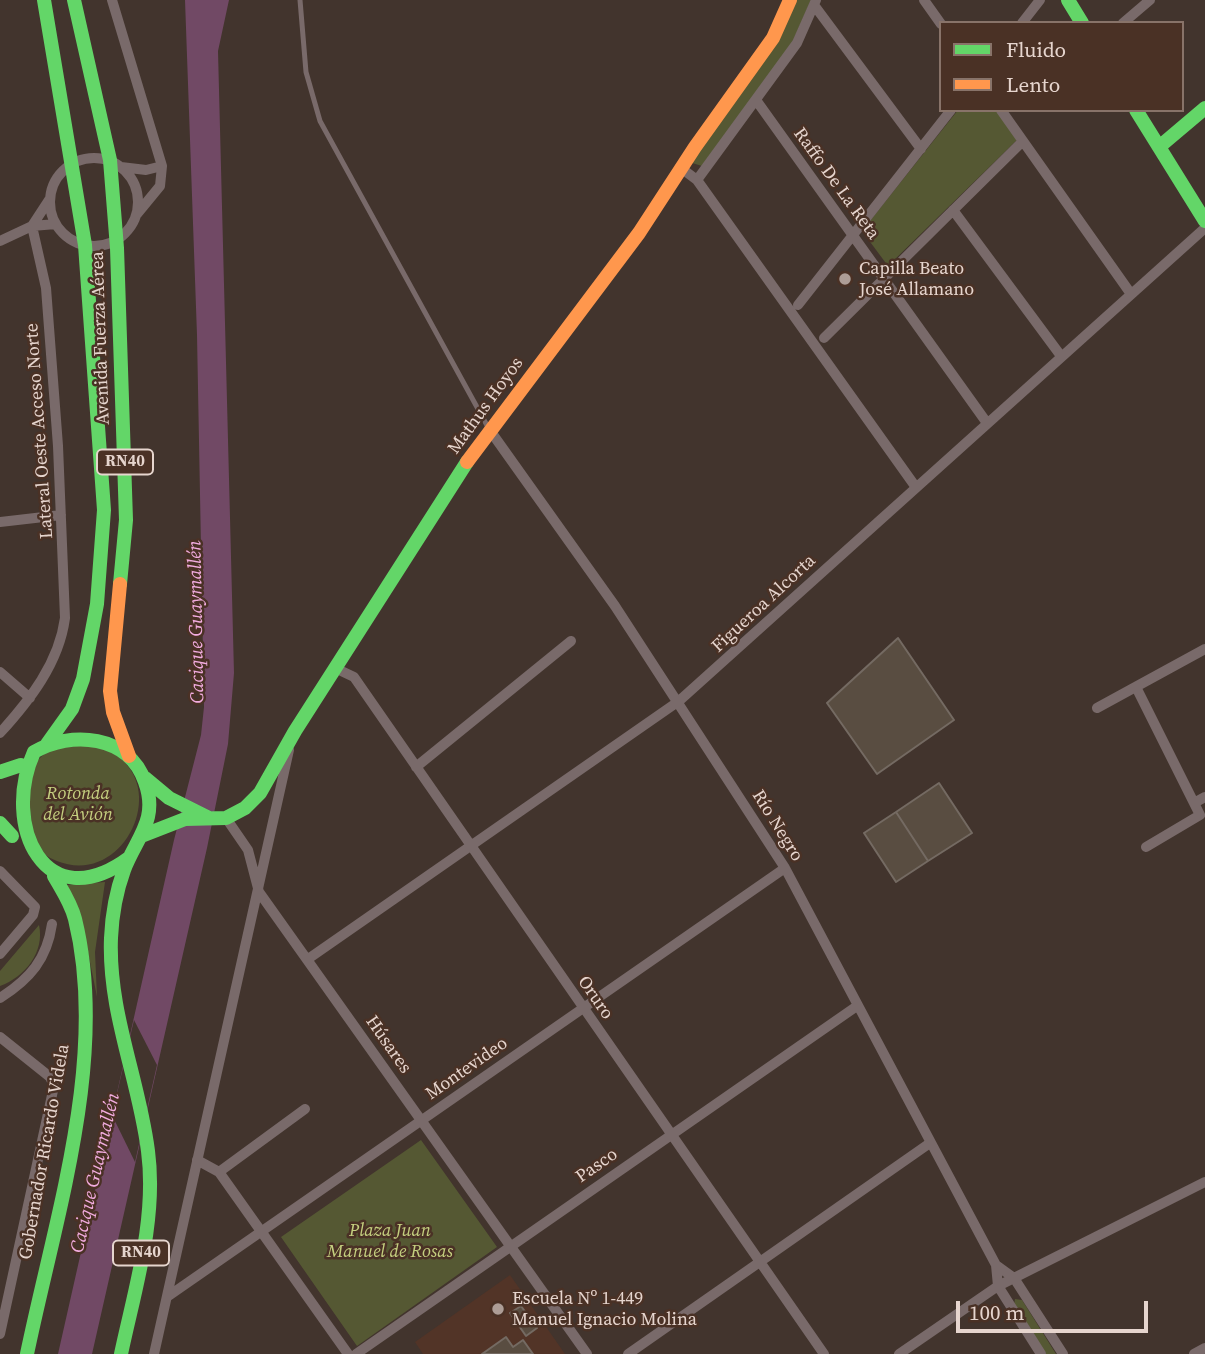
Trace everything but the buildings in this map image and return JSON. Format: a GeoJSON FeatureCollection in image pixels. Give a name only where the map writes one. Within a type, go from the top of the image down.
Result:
{"type":"FeatureCollection","features":[{"type":"Feature","properties":{"kind":"main road","name":"Avenida Fuerza Aérea"},"geometry":{"type":"LineString","coordinates":[[44,0],[85,245],[104,510],[97,604],[83,679],[72,709],[47,744]]}},
{"type":"Feature","properties":{"kind":"main road","name":"Avenida Fuerza Aérea"},"geometry":{"type":"LineString","coordinates":[[74,0],[115,163],[127,520],[110,691],[113,712],[130,759]]}},
{"type":"Feature","properties":{"kind":"main road","name":"Mathus Hoyos"},"geometry":{"type":"LineString","coordinates":[[144,835],[179,820],[215,818],[246,808],[260,793],[291,737],[489,429],[620,261],[681,168],[773,38],[790,0]]}},
{"type":"Feature","properties":{"kind":"main road"},"geometry":{"type":"LineString","coordinates":[[1068,0],[1081,21]]}},
{"type":"Feature","properties":{"kind":"main road"},"geometry":{"type":"LineString","coordinates":[[1159,147],[1205,108]]}},
{"type":"Feature","properties":{"kind":"main road"},"geometry":{"type":"LineString","coordinates":[[1137,112],[1205,221]]}},
{"type":"Feature","properties":{"kind":"main road"},"geometry":{"type":"LineString","coordinates":[[47,744],[76,737],[91,738],[112,746],[130,759]]}},
{"type":"Feature","properties":{"kind":"main road","name":"RN40"},"geometry":{"type":"LineString","coordinates":[[47,744],[21,765],[7,799],[12,836],[21,852],[34,865],[54,876]]}},
{"type":"Feature","properties":{"kind":"main road","name":"RN40"},"geometry":{"type":"LineString","coordinates":[[121,1354],[148,1217],[148,1150],[118,1024],[112,985],[111,937],[115,908],[129,858],[144,835],[149,816],[144,777],[130,759]]}},
{"type":"Feature","properties":{"kind":"main road"},"geometry":{"type":"LineString","coordinates":[[0,772],[21,765]]}},
{"type":"Feature","properties":{"kind":"main road"},"geometry":{"type":"LineString","coordinates":[[144,777],[159,792],[215,818]]}},
{"type":"Feature","properties":{"kind":"main road"},"geometry":{"type":"LineString","coordinates":[[0,823],[12,836]]}},
{"type":"Feature","properties":{"kind":"main road"},"geometry":{"type":"LineString","coordinates":[[54,876],[90,878],[107,873],[129,858]]}},
{"type":"Feature","properties":{"kind":"main road","name":"Gobernador Ricardo Videla"},"geometry":{"type":"LineString","coordinates":[[26,1352],[61,1194],[83,1054],[85,1008],[75,918],[54,876]]}},
{"type":"Feature","properties":{"kind":"street"},"geometry":{"type":"LineString","coordinates":[[50,199],[56,224],[73,241],[96,246],[117,240],[127,232],[136,215],[160,186],[162,166],[112,0]]}},
{"type":"Feature","properties":{"kind":"street"},"geometry":{"type":"LineString","coordinates":[[924,0],[939,21]]}},
{"type":"Feature","properties":{"kind":"street"},"geometry":{"type":"LineString","coordinates":[[1023,21],[1040,0]]}},
{"type":"Feature","properties":{"kind":"street"},"geometry":{"type":"LineString","coordinates":[[1125,21],[1150,0]]}},
{"type":"Feature","properties":{"kind":"street"},"geometry":{"type":"LineString","coordinates":[[697,180],[797,43],[815,2]]}},
{"type":"Feature","properties":{"kind":"street"},"geometry":{"type":"LineString","coordinates":[[815,2],[921,149]]}},
{"type":"Feature","properties":{"kind":"street","name":"Raffo De La Reta"},"geometry":{"type":"LineString","coordinates":[[756,100],[987,423]]}},
{"type":"Feature","properties":{"kind":"street"},"geometry":{"type":"LineString","coordinates":[[798,305],[949,112]]}},
{"type":"Feature","properties":{"kind":"street"},"geometry":{"type":"LineString","coordinates":[[1002,112],[1131,294]]}},
{"type":"Feature","properties":{"kind":"street"},"geometry":{"type":"LineString","coordinates":[[824,338],[1023,141]]}},
{"type":"Feature","properties":{"kind":"street"},"geometry":{"type":"LineString","coordinates":[[32,226],[50,199],[53,184],[61,172],[73,163],[97,158],[146,170],[162,166]]}},
{"type":"Feature","properties":{"kind":"street"},"geometry":{"type":"LineString","coordinates":[[115,163],[136,186],[136,215]]}},
{"type":"Feature","properties":{"kind":"street"},"geometry":{"type":"LineString","coordinates":[[681,168],[697,180],[915,486]]}},
{"type":"Feature","properties":{"kind":"street"},"geometry":{"type":"LineString","coordinates":[[953,210],[1061,356]]}},
{"type":"Feature","properties":{"kind":"street"},"geometry":{"type":"LineString","coordinates":[[0,241],[32,226],[56,224]]}},
{"type":"Feature","properties":{"kind":"street","name":"Lateral Oeste Acceso Norte"},"geometry":{"type":"LineString","coordinates":[[30,698],[46,674],[63,635],[61,515],[46,288],[32,226]]}},
{"type":"Feature","properties":{"kind":"street","name":"Figueroa Alcorta"},"geometry":{"type":"LineString","coordinates":[[308,958],[679,701],[1205,228]]}},
{"type":"Feature","properties":{"kind":"street","name":"Río Negro"},"geometry":{"type":"LineString","coordinates":[[489,429],[615,606],[785,868],[996,1265],[998,1286],[1041,1354]]}},
{"type":"Feature","properties":{"kind":"street"},"geometry":{"type":"LineString","coordinates":[[0,522],[61,515]]}},
{"type":"Feature","properties":{"kind":"street"},"geometry":{"type":"LineString","coordinates":[[416,767],[571,641]]}},
{"type":"Feature","properties":{"kind":"street"},"geometry":{"type":"LineString","coordinates":[[1097,708],[1205,649]]}},
{"type":"Feature","properties":{"kind":"street","name":"Oruro"},"geometry":{"type":"LineString","coordinates":[[335,668],[354,677],[824,1354]]}},
{"type":"Feature","properties":{"kind":"street"},"geometry":{"type":"LineString","coordinates":[[0,672],[30,698],[0,733]]}},
{"type":"Feature","properties":{"kind":"street"},"geometry":{"type":"LineString","coordinates":[[1136,687],[1200,815],[1146,846]]}},
{"type":"Feature","properties":{"kind":"street"},"geometry":{"type":"LineString","coordinates":[[154,1354],[259,892],[291,737]]}},
{"type":"Feature","properties":{"kind":"street"},"geometry":{"type":"LineString","coordinates":[[1194,803],[1205,797]]}},
{"type":"Feature","properties":{"kind":"street","name":"Húsares"},"geometry":{"type":"LineString","coordinates":[[215,818],[248,849],[259,892],[587,1354]]}},
{"type":"Feature","properties":{"kind":"street","name":"Montevideo"},"geometry":{"type":"LineString","coordinates":[[167,1297],[785,868]]}},
{"type":"Feature","properties":{"kind":"street"},"geometry":{"type":"LineString","coordinates":[[0,871],[35,906],[33,915],[0,954]]}},
{"type":"Feature","properties":{"kind":"street"},"geometry":{"type":"LineString","coordinates":[[0,998],[25,982],[42,960],[52,923]]}},
{"type":"Feature","properties":{"kind":"street","name":"Pasco"},"geometry":{"type":"LineString","coordinates":[[356,1354],[857,1006]]}},
{"type":"Feature","properties":{"kind":"street"},"geometry":{"type":"LineString","coordinates":[[0,1037],[50,1077],[54,1086],[53,1101],[0,1334]]}},
{"type":"Feature","properties":{"kind":"street"},"geometry":{"type":"LineString","coordinates":[[219,1171],[305,1109]]}},
{"type":"Feature","properties":{"kind":"street"},"geometry":{"type":"LineString","coordinates":[[628,1354],[930,1143]]}},
{"type":"Feature","properties":{"kind":"street"},"geometry":{"type":"LineString","coordinates":[[197,1160],[219,1171],[348,1354]]}},
{"type":"Feature","properties":{"kind":"street"},"geometry":{"type":"LineString","coordinates":[[899,1354],[998,1286],[1205,1182]]}},
{"type":"Feature","properties":{"kind":"street","name":"Río Negro"},"geometry":{"type":"LineString","coordinates":[[996,1265],[1013,1278],[1063,1354]]}},
{"type":"Feature","properties":{"kind":"street"},"geometry":{"type":"LineString","coordinates":[[1194,1354],[1205,1348]]}},
{"type":"Feature","properties":{"kind":"lane"},"geometry":{"type":"LineString","coordinates":[[300,0],[306,72],[320,121],[489,429]]}},
{"type":"Feature","properties":{"kind":"shaded area"},"geometry":{"type":"Polygon","coordinates":[[[185,0],[229,0],[218,51],[234,673],[228,744],[207,848],[92,1354],[58,1354],[174,840],[201,735],[204,707],[197,335],[185,0]]]}},
{"type":"Feature","properties":{"kind":"shaded area","name":"Escuela Nº 1-449 Manuel Ignacio Molina"},"geometry":{"type":"Polygon","coordinates":[[[510,1275],[565,1354],[423,1354],[415,1342],[510,1275]]]}},
{"type":"Feature","properties":{"kind":"green space"},"geometry":{"type":"Polygon","coordinates":[[[793,0],[811,0],[792,43],[702,166],[689,162],[793,0]]]}},
{"type":"Feature","properties":{"kind":"green space"},"geometry":{"type":"Polygon","coordinates":[[[956,112],[1001,112],[1019,138],[888,266],[862,231],[956,112]]]}},
{"type":"Feature","properties":{"kind":"green space","name":"Rotonda del Avión"},"geometry":{"type":"Polygon","coordinates":[[[69,742],[111,752],[131,770],[139,792],[137,816],[127,839],[109,856],[87,865],[61,862],[32,845],[23,775],[49,749],[69,742]]]}},
{"type":"Feature","properties":{"kind":"green space"},"geometry":{"type":"Polygon","coordinates":[[[105,882],[95,952],[97,997],[81,917],[67,885],[105,882]]]}},
{"type":"Feature","properties":{"kind":"green space"},"geometry":{"type":"Polygon","coordinates":[[[39,925],[39,945],[31,962],[25,970],[0,986],[0,971],[39,925]]]}},
{"type":"Feature","properties":{"kind":"green space","name":"Plaza Juan Manuel de Rosas"},"geometry":{"type":"Polygon","coordinates":[[[421,1140],[497,1247],[357,1346],[281,1237],[421,1140]]]}},
{"type":"Feature","properties":{"kind":"green space"},"geometry":{"type":"Polygon","coordinates":[[[1015,1299],[1022,1300],[1056,1354],[1046,1354],[1014,1305],[1015,1299]]]}},
{"type":"Feature","properties":{"kind":"pier"},"geometry":{"type":"Polygon","coordinates":[[[134,1020],[157,1065],[135,1162],[112,1115],[134,1020]]]}},
{"type":"Feature","properties":{"kind":"traffic: fast"},"geometry":{"type":"LineString","coordinates":[[44,0],[85,245],[104,510],[97,604],[83,679],[72,709],[47,744]]}},
{"type":"Feature","properties":{"kind":"traffic: fast"},"geometry":{"type":"LineString","coordinates":[[74,0],[110,160],[117,248],[126,520],[120,584]]}},
{"type":"Feature","properties":{"kind":"traffic: fast"},"geometry":{"type":"LineString","coordinates":[[1068,0],[1081,21]]}},
{"type":"Feature","properties":{"kind":"traffic: fast"},"geometry":{"type":"LineString","coordinates":[[1159,147],[1205,108]]}},
{"type":"Feature","properties":{"kind":"traffic: fast"},"geometry":{"type":"LineString","coordinates":[[1137,112],[1205,221]]}},
{"type":"Feature","properties":{"kind":"traffic: fast"},"geometry":{"type":"LineString","coordinates":[[144,835],[185,819],[226,818],[245,808],[260,793],[295,731],[467,462]]}},
{"type":"Feature","properties":{"kind":"traffic: fast"},"geometry":{"type":"LineString","coordinates":[[121,1354],[143,1253],[150,1202],[150,1177],[144,1124],[114,992],[111,938],[119,887],[148,818],[149,795],[137,766],[126,754],[113,746],[81,739],[49,745],[34,752],[25,780],[23,808],[27,834],[38,856],[53,871],[74,878],[99,874],[129,858]]}},
{"type":"Feature","properties":{"kind":"traffic: fast"},"geometry":{"type":"LineString","coordinates":[[0,772],[21,765]]}},
{"type":"Feature","properties":{"kind":"traffic: fast"},"geometry":{"type":"LineString","coordinates":[[145,778],[169,798],[207,817]]}},
{"type":"Feature","properties":{"kind":"traffic: fast"},"geometry":{"type":"LineString","coordinates":[[0,823],[12,836]]}},
{"type":"Feature","properties":{"kind":"traffic: fast"},"geometry":{"type":"LineString","coordinates":[[27,1354],[74,1137],[86,1026],[84,972],[75,919],[54,876]]}},
{"type":"Feature","properties":{"kind":"traffic: slow"},"geometry":{"type":"LineString","coordinates":[[467,462],[639,233],[695,147],[773,38],[790,0]]}},
{"type":"Feature","properties":{"kind":"traffic: slow"},"geometry":{"type":"LineString","coordinates":[[120,584],[110,691],[113,712],[129,756]]}},
{"type":"Feature","properties":{"kind":"place","name":"Capilla Beato José Allamano"},"geometry":{"type":"Point","coordinates":[845,279]}},
{"type":"Feature","properties":{"kind":"place","name":"Escuela Nº 1-449 Manuel Ignacio Molina"},"geometry":{"type":"Point","coordinates":[498,1309]}},
{"type":"Feature","properties":{"kind":"water label","name":"Cacique Guaymallén"},"geometry":{"type":"Point","coordinates":[197,622]}},
{"type":"Feature","properties":{"kind":"water label","name":"Cacique Guaymallén"},"geometry":{"type":"Point","coordinates":[96,1173]}}]}
